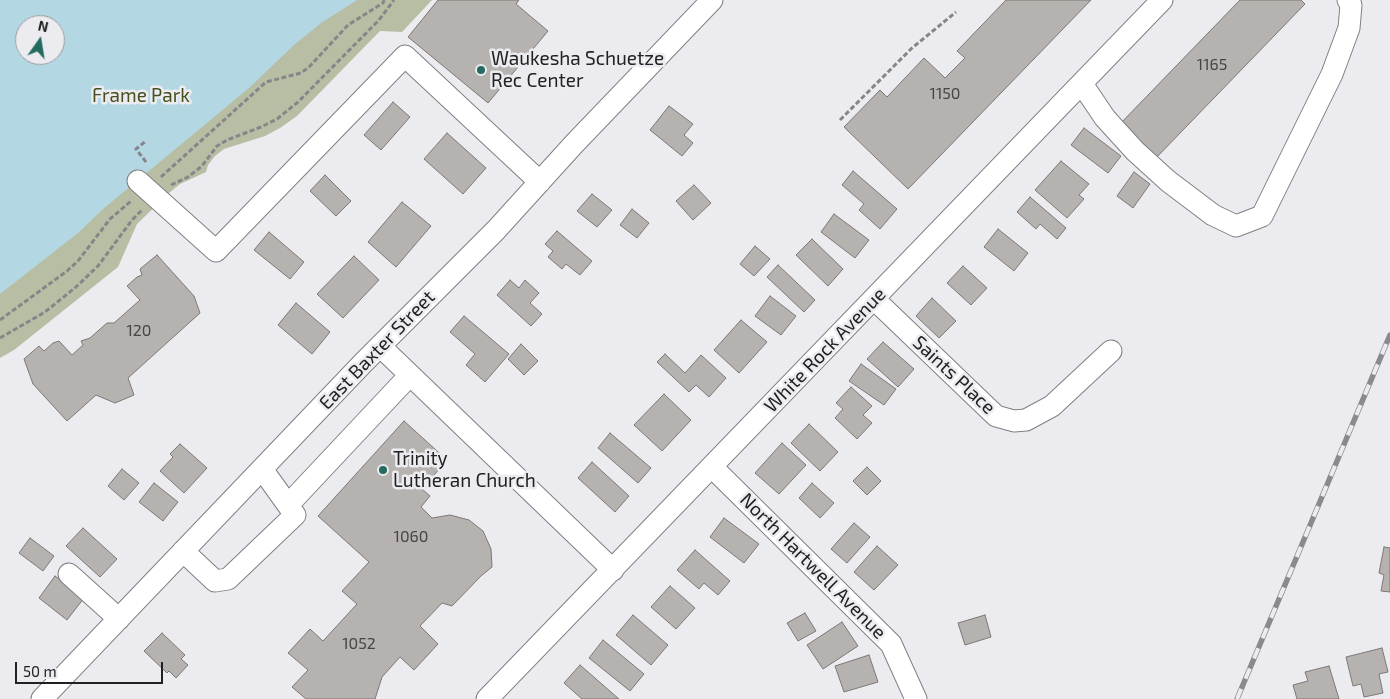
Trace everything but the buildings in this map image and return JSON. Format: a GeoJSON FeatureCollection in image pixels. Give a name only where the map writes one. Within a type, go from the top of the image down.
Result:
{"type":"FeatureCollection","features":[{"type":"Feature","properties":{"kind":"street","name":"East Baxter Street"},"geometry":{"type":"LineString","coordinates":[[42,699],[380,346],[496,230],[712,0]]}},
{"type":"Feature","properties":{"kind":"street","name":"White Rock Avenue"},"geometry":{"type":"LineString","coordinates":[[487,699],[1162,0]]}},
{"type":"Feature","properties":{"kind":"street"},"geometry":{"type":"LineString","coordinates":[[1082,84],[1105,118],[1135,151],[1168,181],[1213,214],[1236,226],[1262,216],[1332,74],[1348,28],[1351,4],[1348,0]]}},
{"type":"Feature","properties":{"kind":"street"},"geometry":{"type":"LineString","coordinates":[[147,183],[216,251],[405,56],[540,182]]}},
{"type":"Feature","properties":{"kind":"street","name":"Saints Place"},"geometry":{"type":"LineString","coordinates":[[874,299],[996,416],[1014,421],[1026,420],[1052,406],[1112,350]]}},
{"type":"Feature","properties":{"kind":"street"},"geometry":{"type":"LineString","coordinates":[[380,346],[613,570]]}},
{"type":"Feature","properties":{"kind":"street"},"geometry":{"type":"LineString","coordinates":[[288,505],[410,375]]}},
{"type":"Feature","properties":{"kind":"street","name":"North Hartwell Avenue"},"geometry":{"type":"LineString","coordinates":[[712,467],[891,644],[916,699]]}},
{"type":"Feature","properties":{"kind":"street"},"geometry":{"type":"LineString","coordinates":[[184,551],[215,581],[228,579],[295,515],[262,469]]}},
{"type":"Feature","properties":{"kind":"street"},"geometry":{"type":"LineString","coordinates":[[69,574],[119,618]]}},
{"type":"Feature","properties":{"kind":"path"},"geometry":{"type":"LineString","coordinates":[[0,320],[72,266],[110,219],[147,183],[177,164],[266,82],[301,73],[309,67],[348,25],[383,3],[384,0]]}},
{"type":"Feature","properties":{"kind":"path"},"geometry":{"type":"LineString","coordinates":[[147,183],[173,183],[188,177],[202,166],[218,146],[227,140],[277,119],[291,108],[379,20],[394,0]]}},
{"type":"Feature","properties":{"kind":"path"},"geometry":{"type":"LineString","coordinates":[[840,120],[912,48],[956,12]]}},
{"type":"Feature","properties":{"kind":"path"},"geometry":{"type":"LineString","coordinates":[[0,338],[45,312],[98,266],[132,220],[147,183],[136,149],[146,141]]}},
{"type":"Feature","properties":{"kind":"green space","name":"Frame Park"},"geometry":{"type":"Polygon","coordinates":[[[0,0],[432,0],[402,32],[380,31],[297,116],[265,136],[224,149],[215,156],[208,165],[206,172],[180,184],[169,193],[137,224],[118,267],[14,350],[0,358],[0,0]]]}},
{"type":"Feature","properties":{"kind":"water","name":"Frame Park"},"geometry":{"type":"Polygon","coordinates":[[[0,0],[357,0],[321,23],[294,45],[249,88],[103,209],[78,233],[0,294],[0,0]]]}},
{"type":"Feature","properties":{"kind":"railway"},"geometry":{"type":"LineString","coordinates":[[1237,699],[1390,335]]}},
{"type":"Feature","properties":{"kind":"place","name":"Waukesha Schuetze Rec Center"},"geometry":{"type":"Point","coordinates":[481,70]}},
{"type":"Feature","properties":{"kind":"place","name":"Trinity Lutheran Church"},"geometry":{"type":"Point","coordinates":[383,470]}}]}
